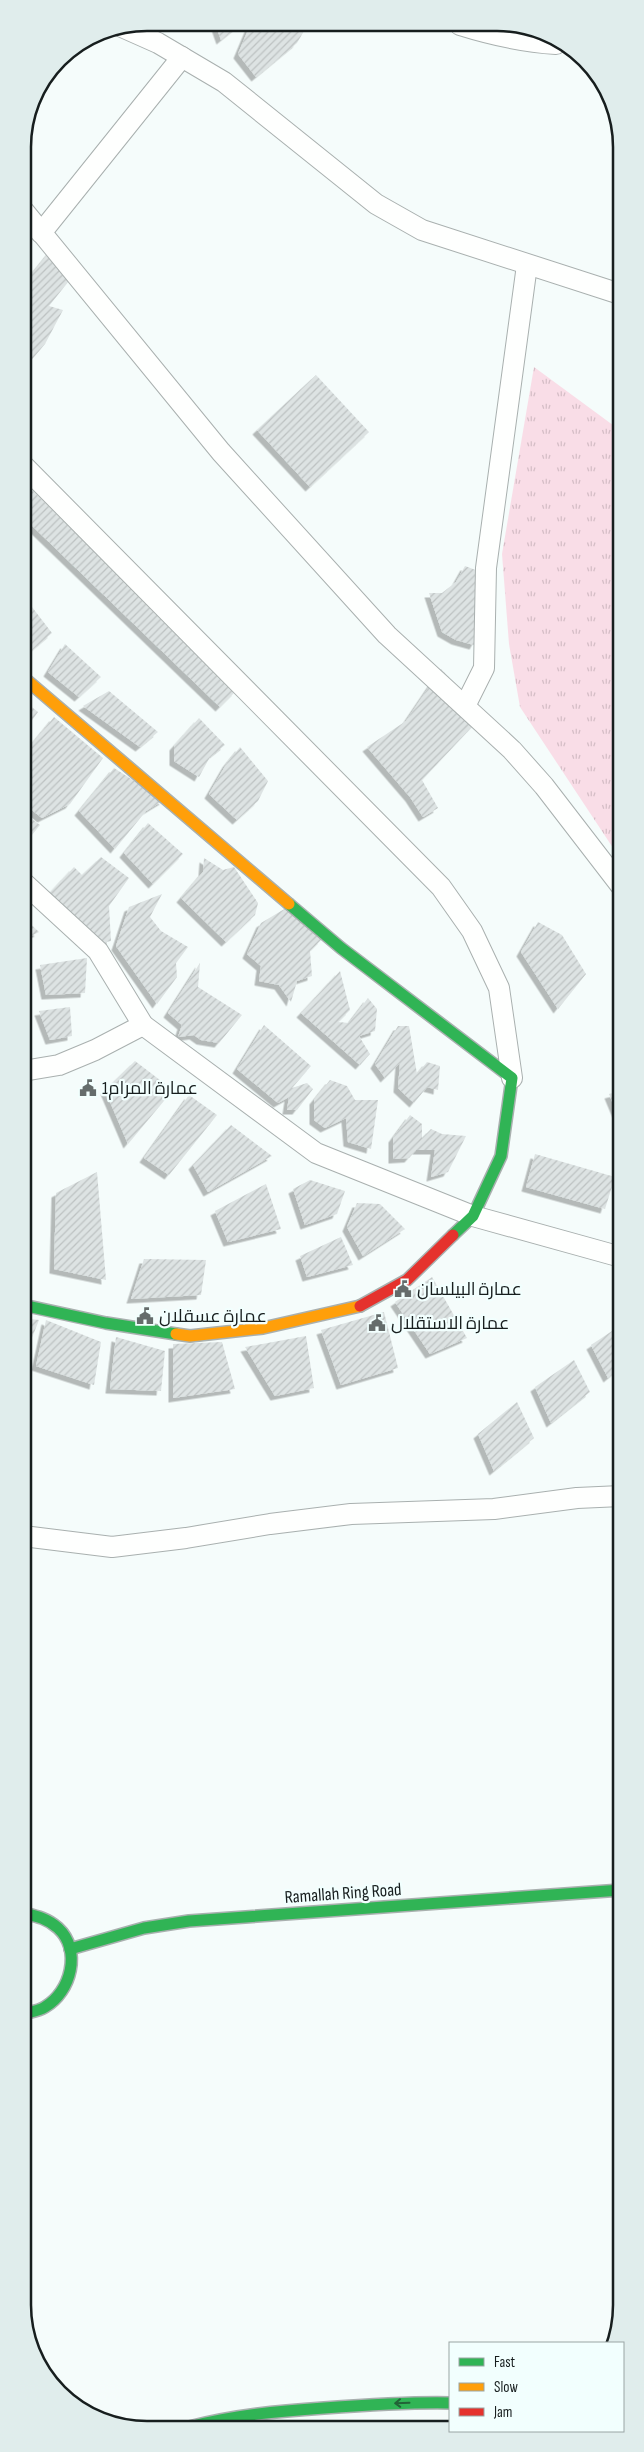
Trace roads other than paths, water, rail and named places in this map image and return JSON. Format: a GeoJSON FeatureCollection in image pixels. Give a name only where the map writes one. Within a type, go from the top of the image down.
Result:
{"type":"FeatureCollection","features":[{"type":"Feature","properties":{"kind":"street"},"geometry":{"type":"LineString","coordinates":[[480,31],[548,43]]}},
{"type":"Feature","properties":{"kind":"street"},"geometry":{"type":"LineString","coordinates":[[132,32],[158,43],[224,82],[376,204],[422,230],[613,292]]}},
{"type":"Feature","properties":{"kind":"street"},"geometry":{"type":"LineString","coordinates":[[41,233],[182,58]]}},
{"type":"Feature","properties":{"kind":"street"},"geometry":{"type":"LineString","coordinates":[[31,220],[221,452],[387,635],[512,750],[544,786],[613,876]]}},
{"type":"Feature","properties":{"kind":"street"},"geometry":{"type":"LineString","coordinates":[[465,706],[484,668],[486,568],[528,265]]}},
{"type":"Feature","properties":{"kind":"street"},"geometry":{"type":"LineString","coordinates":[[31,473],[441,887],[472,931],[499,988],[512,1078],[501,1156],[473,1216],[407,1280],[359,1307],[263,1328],[190,1336],[106,1323],[31,1307]]}},
{"type":"Feature","properties":{"kind":"street"},"geometry":{"type":"LineString","coordinates":[[31,684],[341,948],[512,1078]]}},
{"type":"Feature","properties":{"kind":"street"},"geometry":{"type":"LineString","coordinates":[[31,889],[98,951],[143,1025],[316,1153],[473,1216],[613,1255]]}},
{"type":"Feature","properties":{"kind":"street"},"geometry":{"type":"LineString","coordinates":[[31,1070],[59,1065],[94,1050],[143,1025]]}},
{"type":"Feature","properties":{"kind":"street"},"geometry":{"type":"LineString","coordinates":[[31,1537],[112,1546],[186,1538],[270,1524],[352,1514],[494,1509],[576,1498],[613,1496]]}},
{"type":"Feature","properties":{"kind":"street","name":"Ramallah Ring Road"},"geometry":{"type":"LineString","coordinates":[[70,1949],[144,1928],[190,1921],[613,1891]]}},
{"type":"Feature","properties":{"kind":"street"},"geometry":{"type":"LineString","coordinates":[[31,1914],[55,1925],[62,1932],[70,1949],[72,1967],[71,1977],[62,1994],[49,2006],[31,2012]]}},
{"type":"Feature","properties":{"kind":"street"},"geometry":{"type":"LineString","coordinates":[[214,2421],[238,2415],[273,2412],[396,2404],[449,2403]]}},
{"type":"Feature","properties":{"kind":"place","name":"عمارة المرام1"},"geometry":{"type":"Point","coordinates":[88,1088]}},
{"type":"Feature","properties":{"kind":"place","name":"عمارة البيلسان"},"geometry":{"type":"Point","coordinates":[403,1289]}},
{"type":"Feature","properties":{"kind":"place","name":"عمارة عسقلان"},"geometry":{"type":"Point","coordinates":[145,1316]}},
{"type":"Feature","properties":{"kind":"place","name":"عمارة الاستقلال"},"geometry":{"type":"Point","coordinates":[377,1323]}}]}
